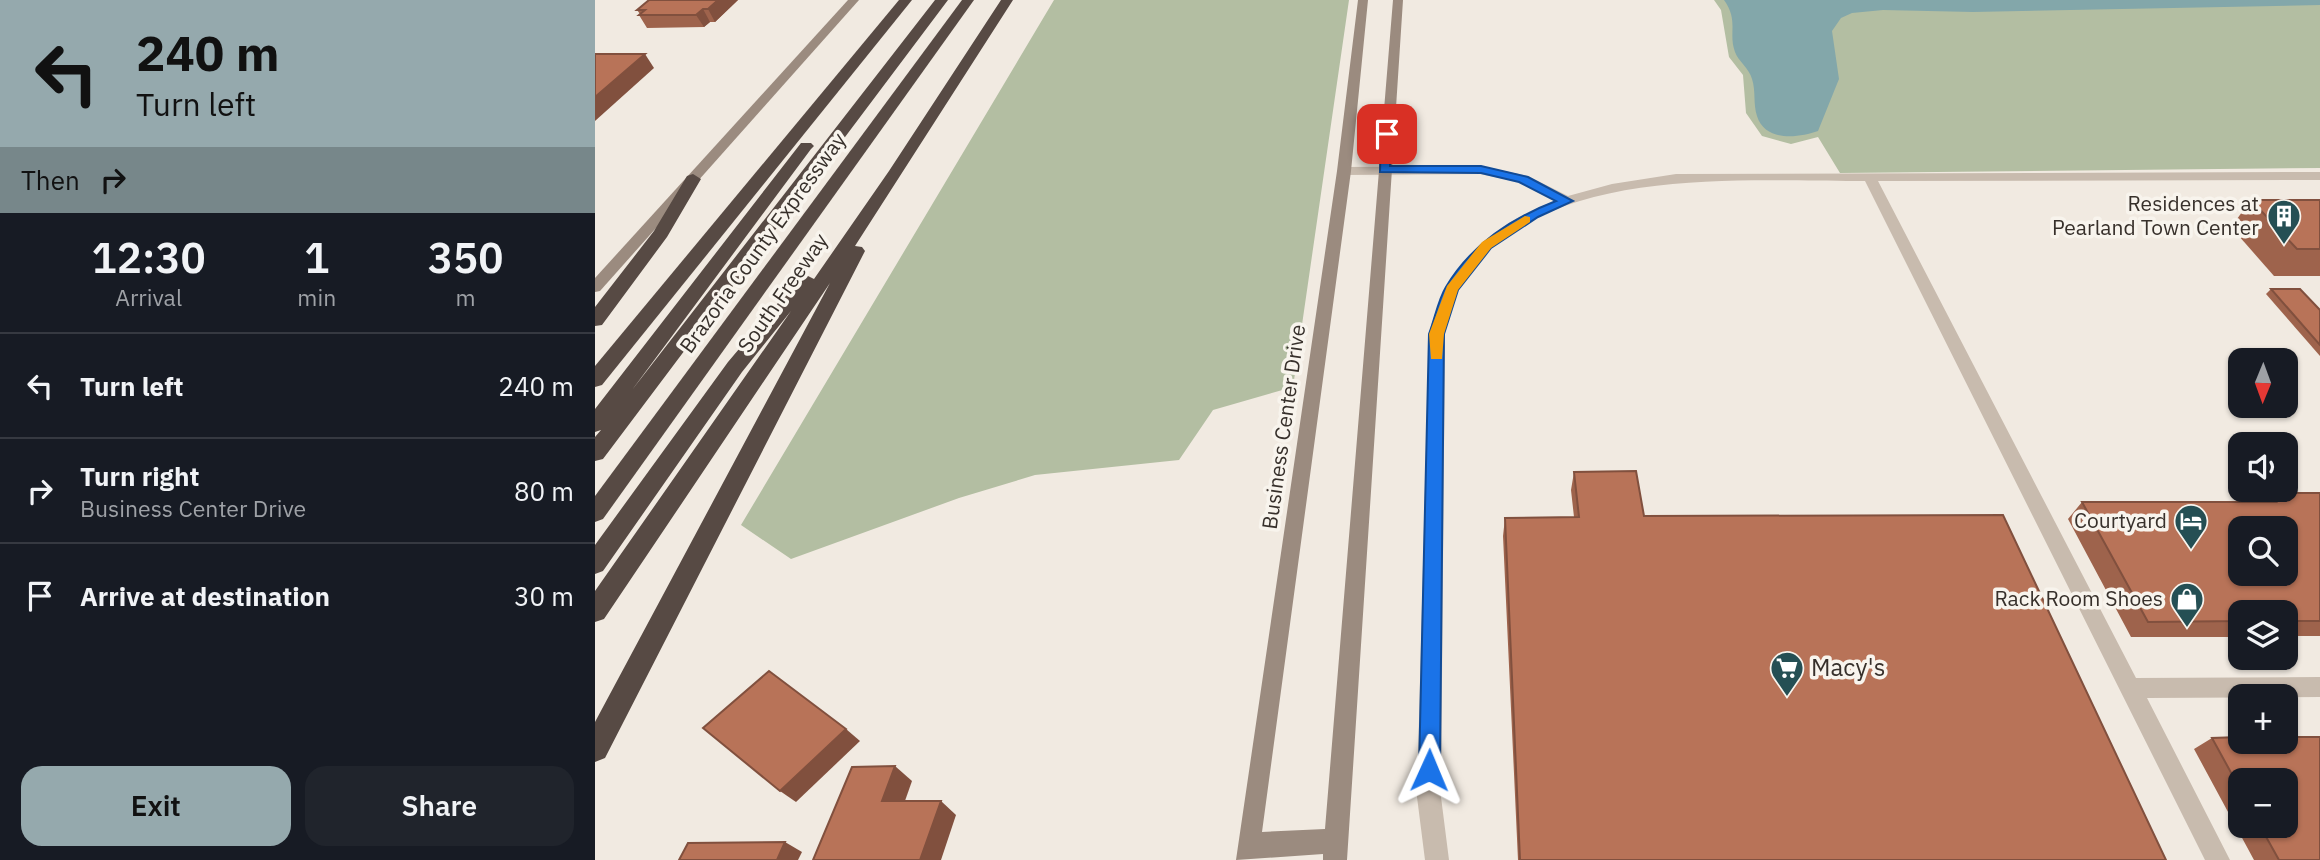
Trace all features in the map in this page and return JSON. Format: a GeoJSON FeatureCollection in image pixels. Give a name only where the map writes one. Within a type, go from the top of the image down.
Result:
{"type":"FeatureCollection","features":[{"type":"Feature","properties":{"kind":"highway"},"geometry":{"type":"LineString","coordinates":[[595,380],[906,0]]}},
{"type":"Feature","properties":{"kind":"highway","name":"Brazoria County Expressway"},"geometry":{"type":"LineString","coordinates":[[595,453],[942,0]]}},
{"type":"Feature","properties":{"kind":"highway","name":"Brazoria County Expressway"},"geometry":{"type":"LineString","coordinates":[[595,513],[968,0]]}},
{"type":"Feature","properties":{"kind":"highway","name":"South Freeway"},"geometry":{"type":"LineString","coordinates":[[595,611],[897,172],[1007,0]]}},
{"type":"Feature","properties":{"kind":"highway"},"geometry":{"type":"LineString","coordinates":[[595,424],[855,82],[856,63]]}},
{"type":"Feature","properties":{"kind":"highway"},"geometry":{"type":"LineString","coordinates":[[595,564],[734,367],[897,172]]}},
{"type":"Feature","properties":{"kind":"highway"},"geometry":{"type":"LineString","coordinates":[[595,749],[897,172]]}},
{"type":"Feature","properties":{"kind":"highway"},"geometry":{"type":"LineString","coordinates":[[595,320],[661,233],[693,179]]}},
{"type":"Feature","properties":{"kind":"street"},"geometry":{"type":"LineString","coordinates":[[595,287],[854,0]]}},
{"type":"Feature","properties":{"kind":"street","name":"Business Center Drive"},"geometry":{"type":"LineString","coordinates":[[1248,853],[1344,171],[1363,0]]}},
{"type":"Feature","properties":{"kind":"street"},"geometry":{"type":"LineString","coordinates":[[1248,853],[1336,850],[1398,0]]}},
{"type":"Feature","properties":{"kind":"street"},"geometry":{"type":"LineString","coordinates":[[1344,171],[1481,170],[1523,179],[1567,201]]}},
{"type":"Feature","properties":{"kind":"street"},"geometry":{"type":"LineString","coordinates":[[1437,860],[1429,797],[1437,334],[1452,289],[1486,245],[1534,214],[1567,201],[1618,186],[1676,178],[2320,176]]}},
{"type":"Feature","properties":{"kind":"street"},"geometry":{"type":"LineString","coordinates":[[1870,178],[2218,860]]}},
{"type":"Feature","properties":{"kind":"street"},"geometry":{"type":"LineString","coordinates":[[2131,688],[2320,687]]}},
{"type":"Feature","properties":{"kind":"green space"},"geometry":{"type":"Polygon","coordinates":[[[1054,0],[1349,0],[1293,387],[1213,410],[1179,460],[1035,475],[959,498],[791,559],[741,525],[1054,0]]]}},
{"type":"Feature","properties":{"kind":"green space"},"geometry":{"type":"Polygon","coordinates":[[[1714,0],[2320,0],[2320,168],[1840,173],[1818,137],[1791,144],[1762,136],[1746,113],[1743,75],[1729,57],[1721,10],[1714,0]]]}},
{"type":"Feature","properties":{"kind":"water"},"geometry":{"type":"Polygon","coordinates":[[[1724,0],[2320,0],[2320,5],[1973,12],[1883,10],[1852,13],[1841,18],[1832,31],[1839,79],[1818,131],[1783,136],[1767,130],[1757,116],[1752,79],[1735,52],[1731,14],[1724,0]]]}},
{"type":"Feature","properties":{"kind":"building"},"geometry":{"type":"Polygon","coordinates":[[[649,0],[718,0],[696,15],[639,15],[645,10],[637,10],[649,0]]]}},
{"type":"Feature","properties":{"kind":"building"},"geometry":{"type":"Polygon","coordinates":[[[595,54],[645,54],[595,97],[595,54]]]}},
{"type":"Feature","properties":{"kind":"building"},"geometry":{"type":"Polygon","coordinates":[[[2251,200],[2320,200],[2320,249],[2297,249],[2251,200]]]}},
{"type":"Feature","properties":{"kind":"building"},"geometry":{"type":"Polygon","coordinates":[[[2271,289],[2300,289],[2320,310],[2320,345],[2271,289]]]}},
{"type":"Feature","properties":{"kind":"building","name":"Macy's"},"geometry":{"type":"Polygon","coordinates":[[[1636,471],[1644,516],[2003,515],[2166,860],[1520,860],[1505,518],[1579,517],[1574,472],[1636,471]]]}},
{"type":"Feature","properties":{"kind":"building"},"geometry":{"type":"Polygon","coordinates":[[[2298,493],[2320,493],[2320,621],[2298,621],[2298,600],[2228,600],[2228,621],[2148,622],[2082,502],[2298,502],[2298,493]]]}},
{"type":"Feature","properties":{"kind":"building"},"geometry":{"type":"Polygon","coordinates":[[[769,671],[846,729],[780,791],[703,728],[769,671]]]}},
{"type":"Feature","properties":{"kind":"building"},"geometry":{"type":"Polygon","coordinates":[[[2228,737],[2228,754],[2298,754],[2298,737],[2320,737],[2320,860],[2279,860],[2267,838],[2298,838],[2298,768],[2228,768],[2212,738],[2228,737]]]}},
{"type":"Feature","properties":{"kind":"building"},"geometry":{"type":"Polygon","coordinates":[[[895,766],[882,801],[941,801],[920,860],[813,860],[852,767],[895,766]]]}},
{"type":"Feature","properties":{"kind":"building"},"geometry":{"type":"Polygon","coordinates":[[[785,842],[777,860],[679,860],[688,843],[785,842]]]}},
{"type":"Feature","properties":{"kind":"slow traffic"},"geometry":{"type":"LineString","coordinates":[[1436,355],[1437,334],[1452,289],[1486,245],[1525,220]]}},
{"type":"Feature","properties":{"kind":"place","name":"Residences at Pearland Town Center"},"geometry":{"type":"Point","coordinates":[2284,246]}},
{"type":"Feature","properties":{"kind":"place","name":"Courtyard"},"geometry":{"type":"Point","coordinates":[2191,551]}},
{"type":"Feature","properties":{"kind":"place","name":"Rack Room Shoes"},"geometry":{"type":"Point","coordinates":[2187,629]}},
{"type":"Feature","properties":{"kind":"place","name":"Macy's"},"geometry":{"type":"Point","coordinates":[1787,698]}},
{"type":"Feature","properties":{"kind":"route"},"geometry":{"type":"LineString","coordinates":[[1387,134],[1384,170],[1481,170],[1523,179],[1567,201],[1534,214],[1486,245],[1452,289],[1437,334],[1429,770]]}}]}
